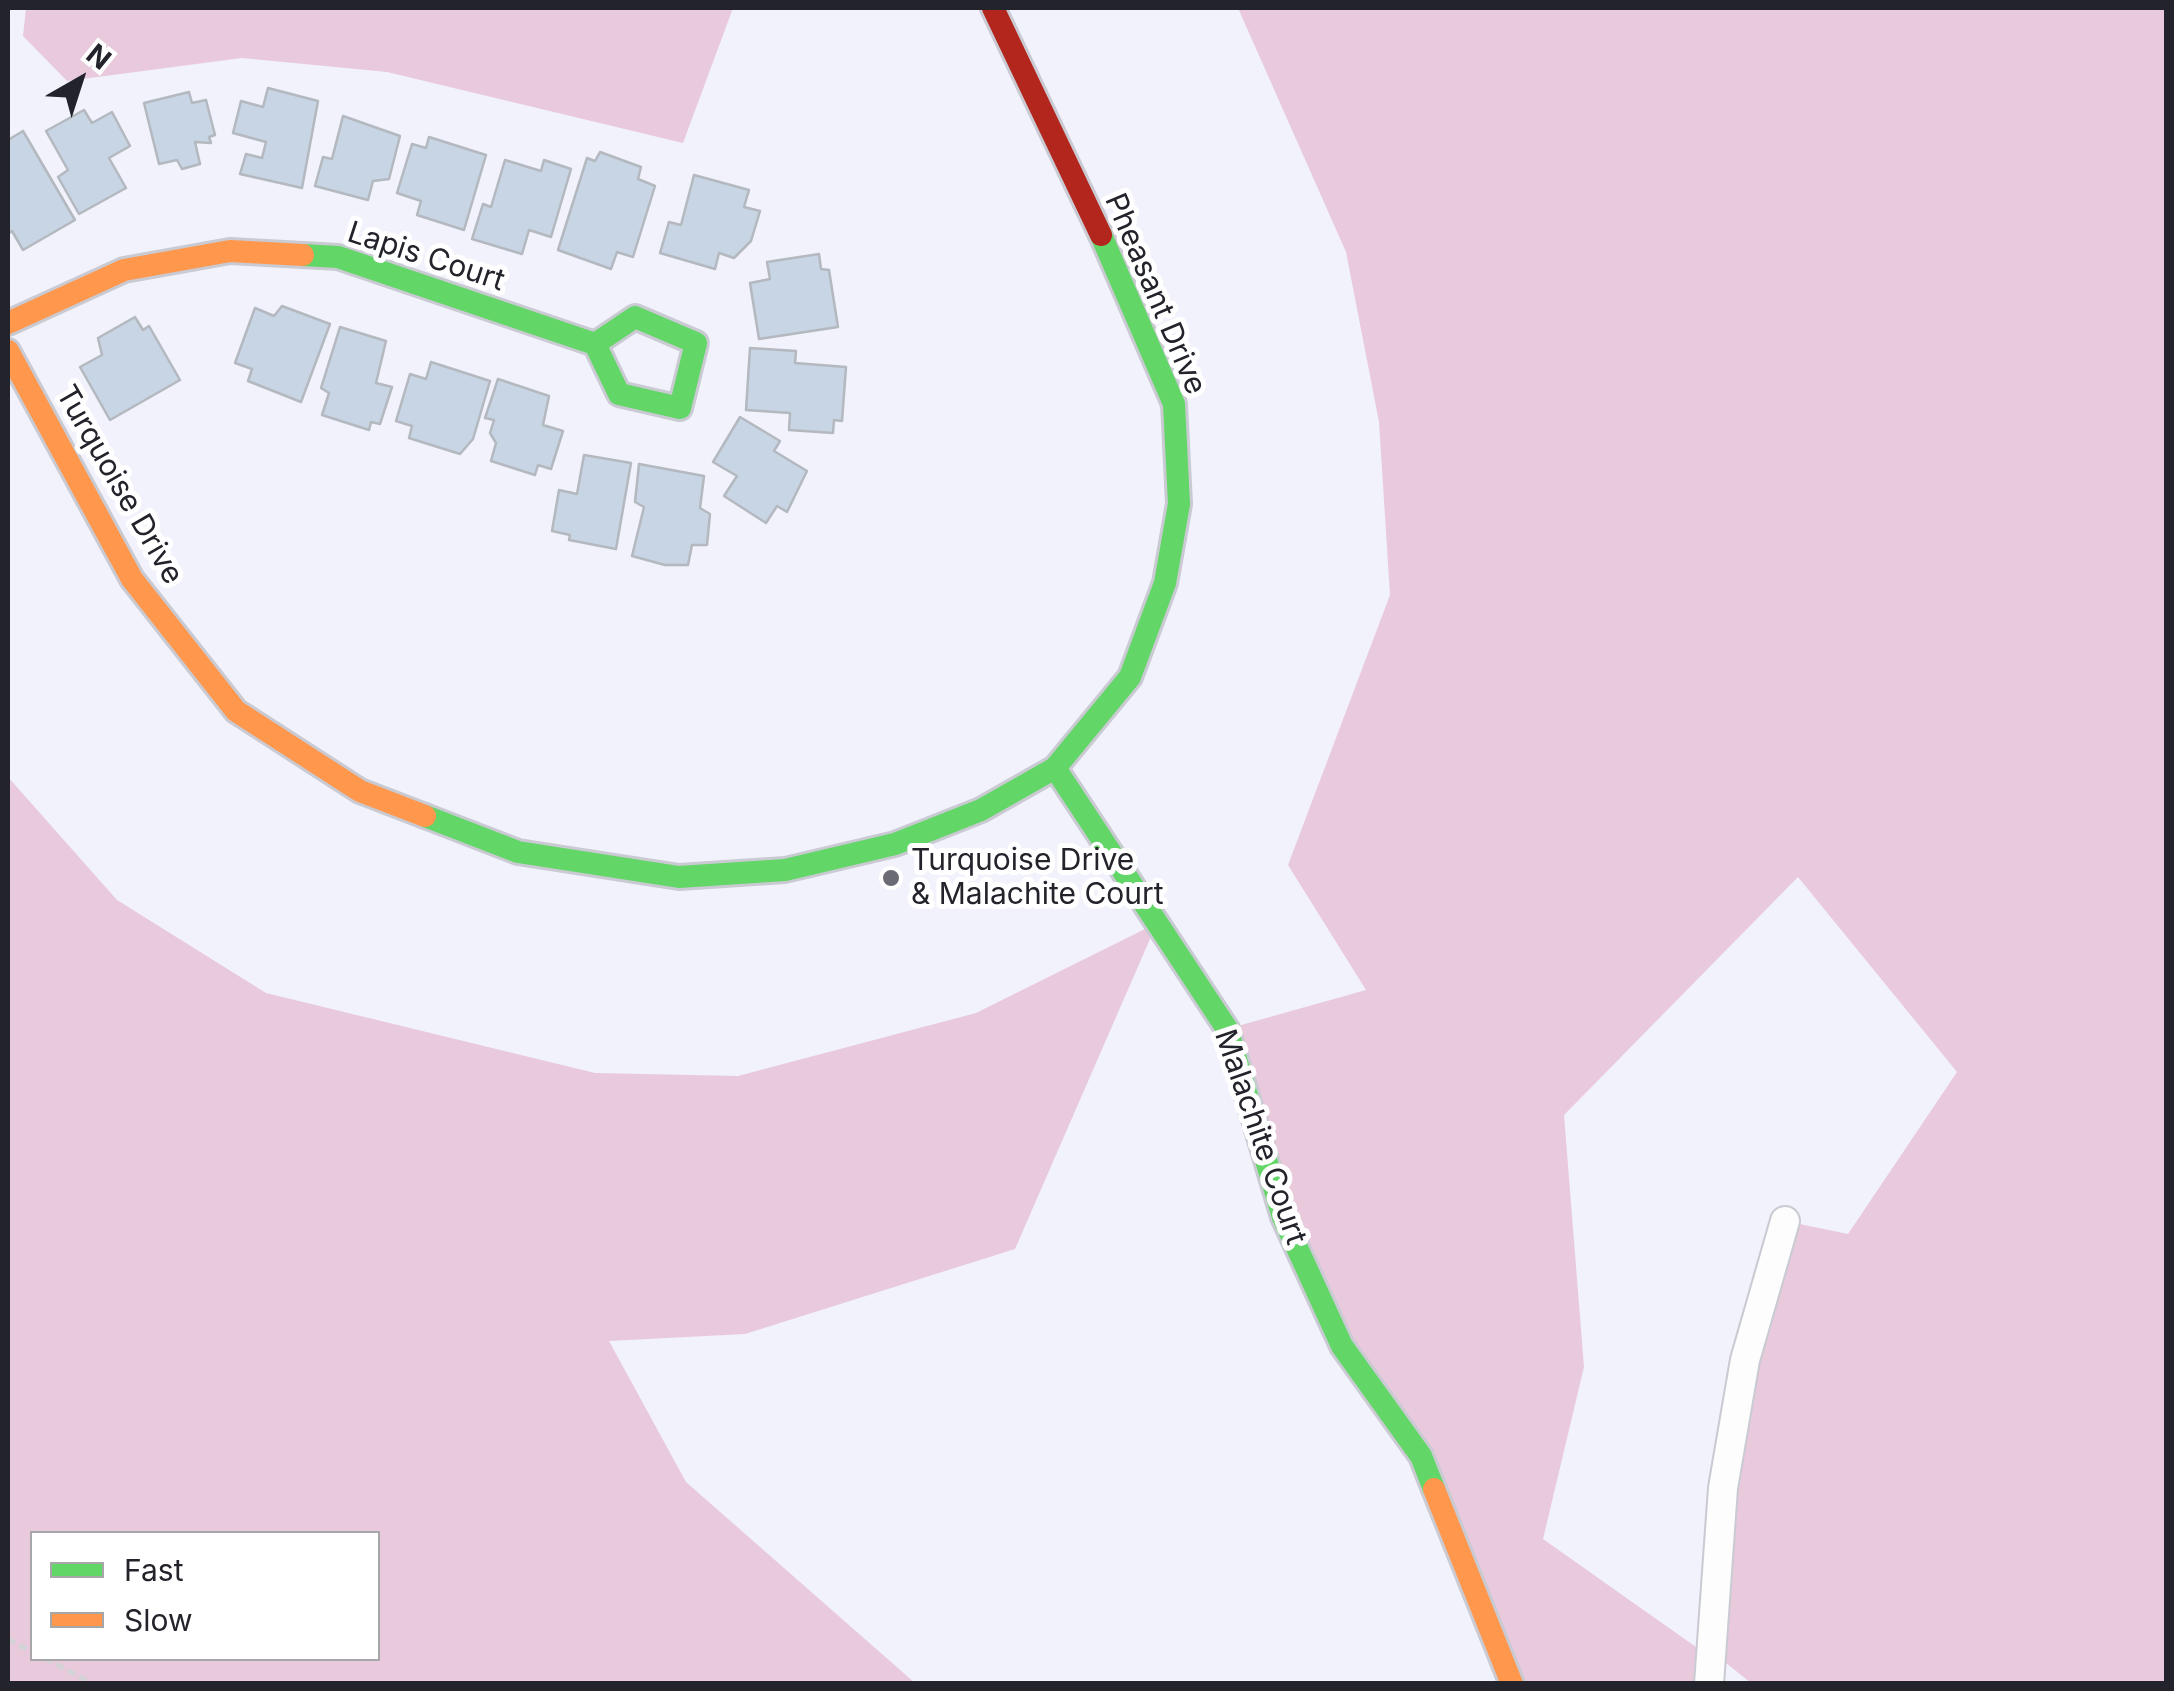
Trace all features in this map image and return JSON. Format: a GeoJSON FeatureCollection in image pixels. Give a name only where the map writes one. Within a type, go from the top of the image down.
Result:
{"type":"FeatureCollection","features":[{"type":"Feature","properties":{"kind":"street","name":"Pheasant Drive"},"geometry":{"type":"LineString","coordinates":[[993,8],[1120,274],[1174,404],[1179,504],[1165,583],[1130,677],[1054,768]]}},
{"type":"Feature","properties":{"kind":"street","name":"Lapis Court"},"geometry":{"type":"LineString","coordinates":[[8,323],[124,270],[230,251],[338,257],[596,344]]}},
{"type":"Feature","properties":{"kind":"street"},"geometry":{"type":"LineString","coordinates":[[635,317],[696,343],[680,408],[619,394],[596,344],[635,317]]}},
{"type":"Feature","properties":{"kind":"street","name":"Turquoise Drive"},"geometry":{"type":"LineString","coordinates":[[8,351],[132,579],[236,711],[360,791],[518,852],[679,877],[785,870],[895,844],[981,810],[1054,768]]}},
{"type":"Feature","properties":{"kind":"street","name":"Malachite Court"},"geometry":{"type":"LineString","coordinates":[[1054,768],[1227,1029],[1283,1217],[1342,1346],[1422,1456],[1512,1684]]}},
{"type":"Feature","properties":{"kind":"street"},"geometry":{"type":"LineString","coordinates":[[1709,1684],[1723,1488],[1744,1360],[1785,1221]]}},
{"type":"Feature","properties":{"kind":"path"},"geometry":{"type":"LineString","coordinates":[[8,1638],[30,1651]]}},
{"type":"Feature","properties":{"kind":"path"},"geometry":{"type":"LineString","coordinates":[[51,1661],[93,1684]]}},
{"type":"Feature","properties":{"kind":"shaded area"},"geometry":{"type":"Polygon","coordinates":[[[26,8],[733,8],[683,143],[387,72],[242,58],[67,81],[23,36],[26,8]]]}},
{"type":"Feature","properties":{"kind":"shaded area"},"geometry":{"type":"Polygon","coordinates":[[[1238,8],[2166,8],[2166,1683],[1751,1683],[1716,1655],[1723,1488],[1785,1221],[1848,1234],[1957,1072],[1798,877],[1564,1115],[1584,1367],[1543,1539],[1703,1652],[1705,1683],[1512,1683],[1421,1456],[1342,1346],[1227,1029],[1366,990],[1288,865],[1390,595],[1379,422],[1346,252],[1238,8]]]}},
{"type":"Feature","properties":{"kind":"shaded area"},"geometry":{"type":"Polygon","coordinates":[[[8,777],[117,900],[266,993],[595,1073],[738,1076],[976,1013],[1157,923],[1015,1249],[745,1334],[609,1341],[686,1482],[915,1683],[8,1683],[8,777]]]}},
{"type":"Feature","properties":{"kind":"building"},"geometry":{"type":"Polygon","coordinates":[[[268,88],[318,101],[302,188],[240,174],[246,154],[262,158],[266,142],[233,133],[241,101],[263,107],[268,88]]]}},
{"type":"Feature","properties":{"kind":"building"},"geometry":{"type":"Polygon","coordinates":[[[189,92],[192,103],[206,100],[215,135],[209,137],[211,143],[195,142],[200,164],[182,169],[177,160],[159,164],[144,103],[189,92]]]}},
{"type":"Feature","properties":{"kind":"building"},"geometry":{"type":"Polygon","coordinates":[[[84,110],[92,123],[112,112],[130,146],[109,158],[126,188],[79,214],[58,177],[68,170],[46,131],[84,110]]]}},
{"type":"Feature","properties":{"kind":"building"},"geometry":{"type":"Polygon","coordinates":[[[343,116],[400,136],[389,179],[373,181],[368,200],[315,186],[323,157],[332,159],[343,116]]]}},
{"type":"Feature","properties":{"kind":"building"},"geometry":{"type":"Polygon","coordinates":[[[23,131],[75,220],[23,250],[12,231],[8,234],[8,140],[23,131]]]}},
{"type":"Feature","properties":{"kind":"building"},"geometry":{"type":"Polygon","coordinates":[[[429,137],[486,155],[464,230],[417,215],[421,201],[397,193],[412,144],[426,148],[429,137]]]}},
{"type":"Feature","properties":{"kind":"building"},"geometry":{"type":"Polygon","coordinates":[[[600,152],[641,167],[638,179],[655,186],[633,257],[617,252],[611,269],[558,250],[587,158],[595,161],[600,152]]]}},
{"type":"Feature","properties":{"kind":"building"},"geometry":{"type":"Polygon","coordinates":[[[505,160],[541,171],[544,160],[571,169],[551,237],[529,230],[522,254],[472,239],[483,204],[491,207],[505,160]]]}},
{"type":"Feature","properties":{"kind":"building"},"geometry":{"type":"Polygon","coordinates":[[[694,175],[749,190],[744,207],[760,211],[751,241],[734,258],[719,253],[715,269],[660,253],[669,222],[681,225],[694,175]]]}},
{"type":"Feature","properties":{"kind":"building"},"geometry":{"type":"Polygon","coordinates":[[[819,254],[821,269],[829,270],[838,327],[759,339],[750,283],[770,279],[767,262],[819,254]]]}},
{"type":"Feature","properties":{"kind":"building"},"geometry":{"type":"Polygon","coordinates":[[[282,306],[330,324],[301,402],[248,381],[252,369],[235,363],[255,308],[274,316],[282,306]]]}},
{"type":"Feature","properties":{"kind":"building"},"geometry":{"type":"Polygon","coordinates":[[[135,317],[143,330],[149,326],[180,380],[110,420],[80,367],[102,355],[98,338],[135,317]]]}},
{"type":"Feature","properties":{"kind":"building"},"geometry":{"type":"Polygon","coordinates":[[[340,327],[386,341],[376,383],[392,387],[380,424],[371,422],[369,430],[322,415],[329,393],[321,388],[340,327]]]}},
{"type":"Feature","properties":{"kind":"building"},"geometry":{"type":"Polygon","coordinates":[[[750,348],[796,351],[795,363],[846,367],[842,421],[834,420],[833,433],[789,430],[790,413],[746,410],[750,348]]]}},
{"type":"Feature","properties":{"kind":"building"},"geometry":{"type":"Polygon","coordinates":[[[431,362],[490,381],[473,439],[460,454],[409,438],[412,426],[396,421],[410,374],[426,379],[431,362]]]}},
{"type":"Feature","properties":{"kind":"building"},"geometry":{"type":"Polygon","coordinates":[[[498,379],[549,396],[543,425],[563,431],[551,469],[538,465],[535,475],[491,461],[496,443],[490,433],[494,420],[485,418],[498,379]]]}},
{"type":"Feature","properties":{"kind":"building"},"geometry":{"type":"Polygon","coordinates":[[[740,417],[780,441],[774,451],[807,471],[787,512],[777,506],[766,523],[724,496],[737,476],[713,462],[740,417]]]}},
{"type":"Feature","properties":{"kind":"building"},"geometry":{"type":"Polygon","coordinates":[[[584,455],[631,463],[616,549],[569,540],[570,535],[552,531],[559,490],[577,494],[584,455]]]}},
{"type":"Feature","properties":{"kind":"building"},"geometry":{"type":"Polygon","coordinates":[[[639,464],[704,476],[700,508],[710,514],[707,545],[692,545],[688,565],[665,565],[632,556],[644,507],[635,502],[639,464]]]}},
{"type":"Feature","properties":{"kind":"traffic: fast"},"geometry":{"type":"LineString","coordinates":[[425,816],[518,852],[679,877],[785,870],[895,844],[981,810],[1055,768],[1130,677],[1165,583],[1179,504],[1174,404],[1101,235]]}},
{"type":"Feature","properties":{"kind":"traffic: fast"},"geometry":{"type":"LineString","coordinates":[[303,255],[338,257],[595,344],[619,394],[680,408],[696,343],[635,317],[595,344]]}},
{"type":"Feature","properties":{"kind":"traffic: fast"},"geometry":{"type":"LineString","coordinates":[[1055,768],[1227,1029],[1283,1217],[1342,1346],[1421,1456],[1434,1489]]}},
{"type":"Feature","properties":{"kind":"traffic: slow"},"geometry":{"type":"LineString","coordinates":[[8,323],[124,270],[230,251],[303,255]]}},
{"type":"Feature","properties":{"kind":"traffic: slow"},"geometry":{"type":"LineString","coordinates":[[8,351],[132,579],[236,711],[360,791],[425,816]]}},
{"type":"Feature","properties":{"kind":"traffic: slow"},"geometry":{"type":"LineString","coordinates":[[1434,1489],[1512,1684]]}},
{"type":"Feature","properties":{"kind":"traffic: jam"},"geometry":{"type":"LineString","coordinates":[[993,8],[1101,235]]}},
{"type":"Feature","properties":{"kind":"place","name":"Turquoise Drive & Malachite Court"},"geometry":{"type":"Point","coordinates":[891,878]}}]}
